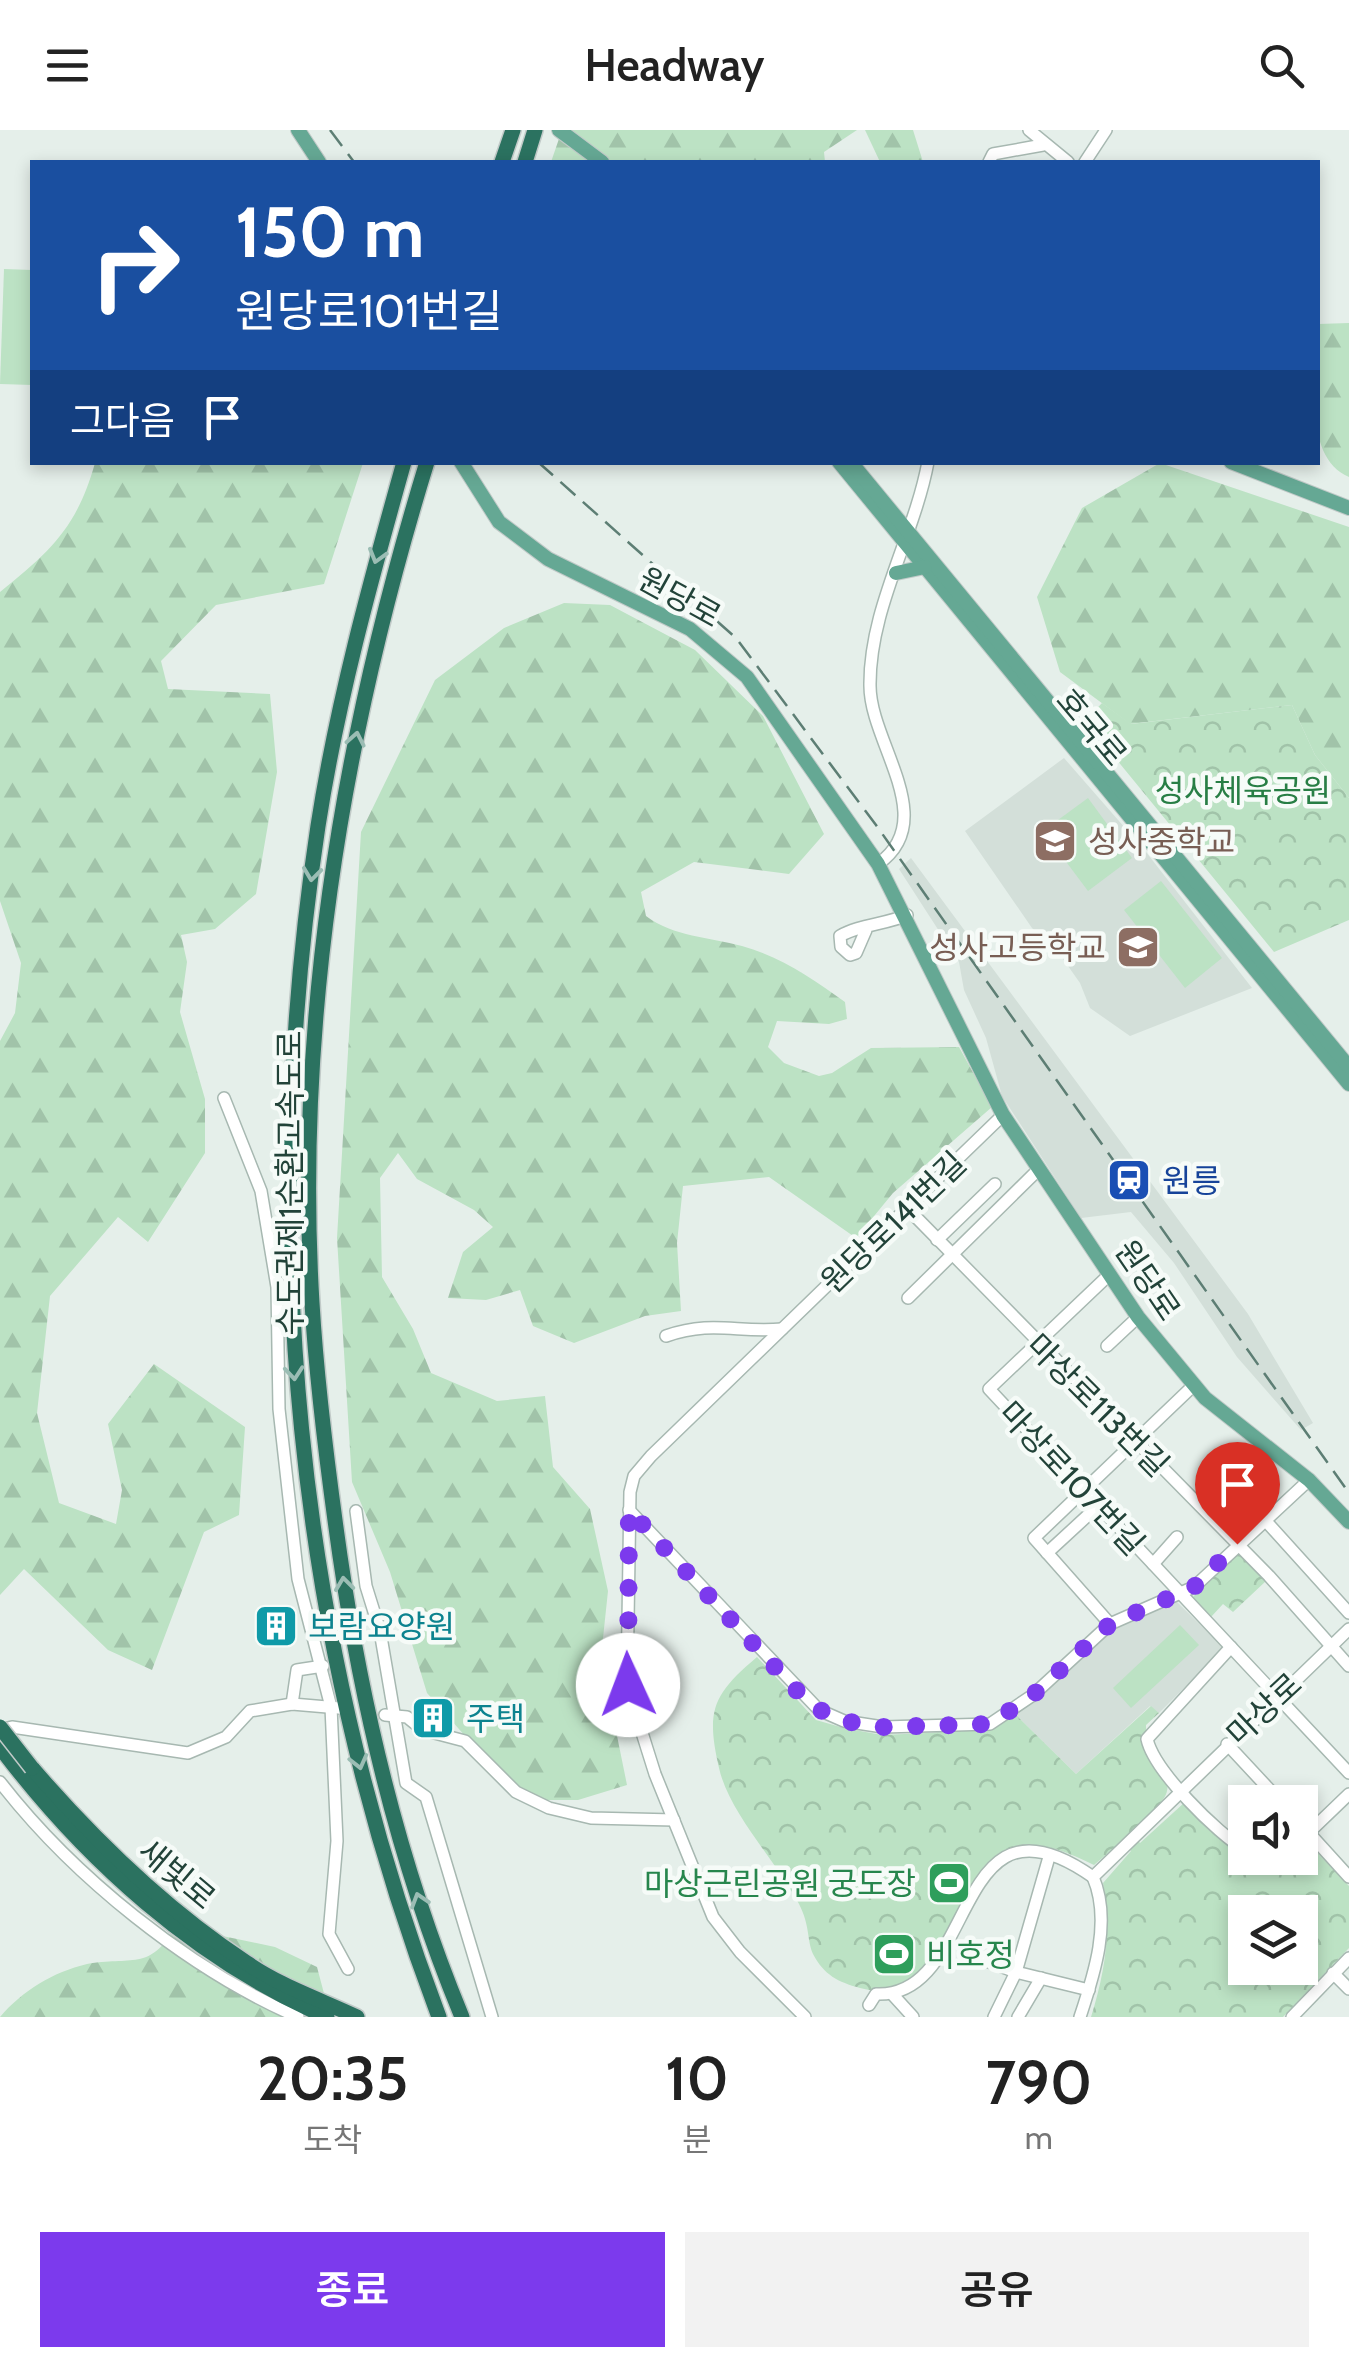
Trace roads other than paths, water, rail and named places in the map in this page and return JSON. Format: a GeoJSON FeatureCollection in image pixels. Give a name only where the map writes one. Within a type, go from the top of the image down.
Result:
{"type":"FeatureCollection","features":[{"type":"Feature","properties":{"kind":"highway"},"geometry":{"type":"LineString","coordinates":[[503,160],[513,130]]}},
{"type":"Feature","properties":{"kind":"highway"},"geometry":{"type":"LineString","coordinates":[[527,155],[537,130]]}},
{"type":"Feature","properties":{"kind":"highway","name":"수도권제1순환고속도로"},"geometry":{"type":"LineString","coordinates":[[403,465],[350,661],[319,824],[306,918],[290,1109],[292,1346],[307,1490],[350,1724],[394,1887],[438,2015]]}},
{"type":"Feature","properties":{"kind":"highway","name":"수도권제1순환고속도로"},"geometry":{"type":"LineString","coordinates":[[426,465],[394,573],[345,800],[316,1015],[309,1204],[321,1417],[346,1604],[384,1779],[420,1904],[462,2017]]}},
{"type":"Feature","properties":{"kind":"highway","name":"새빛로"},"geometry":{"type":"LineString","coordinates":[[0,1729],[25,1770],[85,1848],[184,1933],[245,1977],[326,2017]]}},
{"type":"Feature","properties":{"kind":"highway","name":"새빛로"},"geometry":{"type":"LineString","coordinates":[[0,1748],[91,1837],[192,1924],[250,1965],[357,2017]]}},
{"type":"Feature","properties":{"kind":"main road"},"geometry":{"type":"LineString","coordinates":[[298,130],[318,160]]}},
{"type":"Feature","properties":{"kind":"main road"},"geometry":{"type":"LineString","coordinates":[[550,130],[588,160]]}},
{"type":"Feature","properties":{"kind":"main road"},"geometry":{"type":"LineString","coordinates":[[559,130],[599,160]]}},
{"type":"Feature","properties":{"kind":"main road","name":"원당로"},"geometry":{"type":"LineString","coordinates":[[463,465],[499,522],[548,559],[690,629],[747,676],[878,864],[907,915],[1003,1115],[1138,1317],[1193,1386],[1309,1480],[1349,1522]]}},
{"type":"Feature","properties":{"kind":"main road","name":"호국로"},"geometry":{"type":"LineString","coordinates":[[842,465],[908,539],[1349,1067]]}},
{"type":"Feature","properties":{"kind":"main road","name":"호국로"},"geometry":{"type":"LineString","coordinates":[[853,465],[925,567],[1349,1084]]}},
{"type":"Feature","properties":{"kind":"main road"},"geometry":{"type":"LineString","coordinates":[[1239,465],[1349,508]]}},
{"type":"Feature","properties":{"kind":"main road"},"geometry":{"type":"LineString","coordinates":[[896,573],[925,567]]}},
{"type":"Feature","properties":{"kind":"street"},"geometry":{"type":"LineString","coordinates":[[1029,130],[1065,160]]}},
{"type":"Feature","properties":{"kind":"street"},"geometry":{"type":"LineString","coordinates":[[1086,160],[1106,130]]}},
{"type":"Feature","properties":{"kind":"street"},"geometry":{"type":"LineString","coordinates":[[990,160],[994,154],[1043,144]]}},
{"type":"Feature","properties":{"kind":"street"},"geometry":{"type":"LineString","coordinates":[[878,864],[895,852],[903,828],[899,783],[869,689],[872,654],[927,465]]}},
{"type":"Feature","properties":{"kind":"street"},"geometry":{"type":"LineString","coordinates":[[866,930],[907,915]]}},
{"type":"Feature","properties":{"kind":"street"},"geometry":{"type":"LineString","coordinates":[[224,1098],[261,1191],[276,1287],[279,1409],[298,1579],[334,1708],[337,1842],[329,1934],[348,1970]]}},
{"type":"Feature","properties":{"kind":"street","name":"원당로141번길"},"geometry":{"type":"LineString","coordinates":[[805,2017],[740,1952],[713,1917],[674,1820],[628,1685],[629,1510],[634,1476],[1003,1115]]}},
{"type":"Feature","properties":{"kind":"street"},"geometry":{"type":"LineString","coordinates":[[908,1298],[1039,1168]]}},
{"type":"Feature","properties":{"kind":"street"},"geometry":{"type":"LineString","coordinates":[[937,1240],[995,1184]]}},
{"type":"Feature","properties":{"kind":"street","name":"마상로113번길"},"geometry":{"type":"LineString","coordinates":[[907,1208],[1036,1344],[1237,1544],[1349,1666]]}},
{"type":"Feature","properties":{"kind":"street"},"geometry":{"type":"LineString","coordinates":[[1036,1344],[1110,1274]]}},
{"type":"Feature","properties":{"kind":"street"},"geometry":{"type":"LineString","coordinates":[[1108,1346],[1138,1317]]}},
{"type":"Feature","properties":{"kind":"street"},"geometry":{"type":"LineString","coordinates":[[666,1336],[692,1327],[722,1324],[751,1332],[782,1329]]}},
{"type":"Feature","properties":{"kind":"street","name":"마상로107번길"},"geometry":{"type":"LineString","coordinates":[[1036,1344],[989,1390],[1349,1773]]}},
{"type":"Feature","properties":{"kind":"street"},"geometry":{"type":"LineString","coordinates":[[1110,1624],[1034,1538],[1193,1386]]}},
{"type":"Feature","properties":{"kind":"street"},"geometry":{"type":"LineString","coordinates":[[629,1510],[800,1694],[820,1710],[844,1721],[883,1727],[990,1724],[1033,1695],[1110,1624],[1194,1587],[1309,1480]]}},
{"type":"Feature","properties":{"kind":"street"},"geometry":{"type":"LineString","coordinates":[[1047,1553],[1098,1506]]}},
{"type":"Feature","properties":{"kind":"street"},"geometry":{"type":"LineString","coordinates":[[356,1511],[388,1715],[406,1783],[426,1797],[492,2017]]}},
{"type":"Feature","properties":{"kind":"street"},"geometry":{"type":"LineString","coordinates":[[1264,1519],[1349,1613]]}},
{"type":"Feature","properties":{"kind":"street"},"geometry":{"type":"LineString","coordinates":[[1153,1564],[1177,1537]]}},
{"type":"Feature","properties":{"kind":"street"},"geometry":{"type":"LineString","coordinates":[[1331,1646],[1349,1620]]}},
{"type":"Feature","properties":{"kind":"street","name":"마상로"},"geometry":{"type":"LineString","coordinates":[[1094,1877],[1227,1744],[1349,1633]]}},
{"type":"Feature","properties":{"kind":"street","name":"마상로"},"geometry":{"type":"LineString","coordinates":[[1228,1834],[1181,1790],[1153,1754],[1148,1734],[1231,1647]]}},
{"type":"Feature","properties":{"kind":"street"},"geometry":{"type":"LineString","coordinates":[[292,1704],[297,1670],[324,1666]]}},
{"type":"Feature","properties":{"kind":"street"},"geometry":{"type":"LineString","coordinates":[[0,1729],[188,1753],[226,1737],[250,1711],[292,1704],[334,1708]]}},
{"type":"Feature","properties":{"kind":"street"},"geometry":{"type":"LineString","coordinates":[[388,1715],[465,1741],[516,1792],[549,1808],[590,1818],[674,1820]]}},
{"type":"Feature","properties":{"kind":"street"},"geometry":{"type":"LineString","coordinates":[[1227,1744],[1264,1785]]}},
{"type":"Feature","properties":{"kind":"street"},"geometry":{"type":"LineString","coordinates":[[0,1782],[57,1846],[141,1922],[272,2006],[298,2017]]}},
{"type":"Feature","properties":{"kind":"street"},"geometry":{"type":"LineString","coordinates":[[1318,1820],[1349,1794]]}},
{"type":"Feature","properties":{"kind":"street"},"geometry":{"type":"LineString","coordinates":[[1318,1846],[1349,1876]]}},
{"type":"Feature","properties":{"kind":"street"},"geometry":{"type":"LineString","coordinates":[[869,2005],[876,1994],[893,1994],[940,1961],[954,1922],[995,1864],[1020,1852],[1049,1857],[1094,1877],[1100,1932],[1080,2017]]}},
{"type":"Feature","properties":{"kind":"street"},"geometry":{"type":"LineString","coordinates":[[994,2017],[1016,1972],[1049,1857]]}},
{"type":"Feature","properties":{"kind":"street"},"geometry":{"type":"LineString","coordinates":[[964,1953],[1016,1972],[1089,1990]]}},
{"type":"Feature","properties":{"kind":"street"},"geometry":{"type":"LineString","coordinates":[[1292,2017],[1349,1958]]}},
{"type":"Feature","properties":{"kind":"street"},"geometry":{"type":"LineString","coordinates":[[1333,1973],[1349,1990]]}},
{"type":"Feature","properties":{"kind":"street"},"geometry":{"type":"LineString","coordinates":[[1018,2017],[1041,1978]]}},
{"type":"Feature","properties":{"kind":"street"},"geometry":{"type":"LineString","coordinates":[[893,1994],[913,2017]]}},
{"type":"Feature","properties":{"kind":"railway"},"geometry":{"type":"LineString","coordinates":[[330,130],[352,160]]}},
{"type":"Feature","properties":{"kind":"railway"},"geometry":{"type":"LineString","coordinates":[[541,465],[736,638],[876,825],[1349,1493]]}},
{"type":"Feature","properties":{"kind":"place","name":"성사중학교"},"geometry":{"type":"Point","coordinates":[1055,841]}},
{"type":"Feature","properties":{"kind":"place","name":"성사고등학교"},"geometry":{"type":"Point","coordinates":[1138,947]}},
{"type":"Feature","properties":{"kind":"place","name":"원릉"},"geometry":{"type":"Point","coordinates":[1129,1180]}},
{"type":"Feature","properties":{"kind":"place","name":"보람요양원"},"geometry":{"type":"Point","coordinates":[276,1626]}},
{"type":"Feature","properties":{"kind":"place","name":"주택"},"geometry":{"type":"Point","coordinates":[433,1718]}},
{"type":"Feature","properties":{"kind":"place","name":"마상근린공원 궁도장"},"geometry":{"type":"Point","coordinates":[949,1883]}},
{"type":"Feature","properties":{"kind":"place","name":"비호정"},"geometry":{"type":"Point","coordinates":[894,1954]}},
{"type":"Feature","properties":{"kind":"park label","name":"성사체육공원"},"geometry":{"type":"Point","coordinates":[1243,790]}}]}
